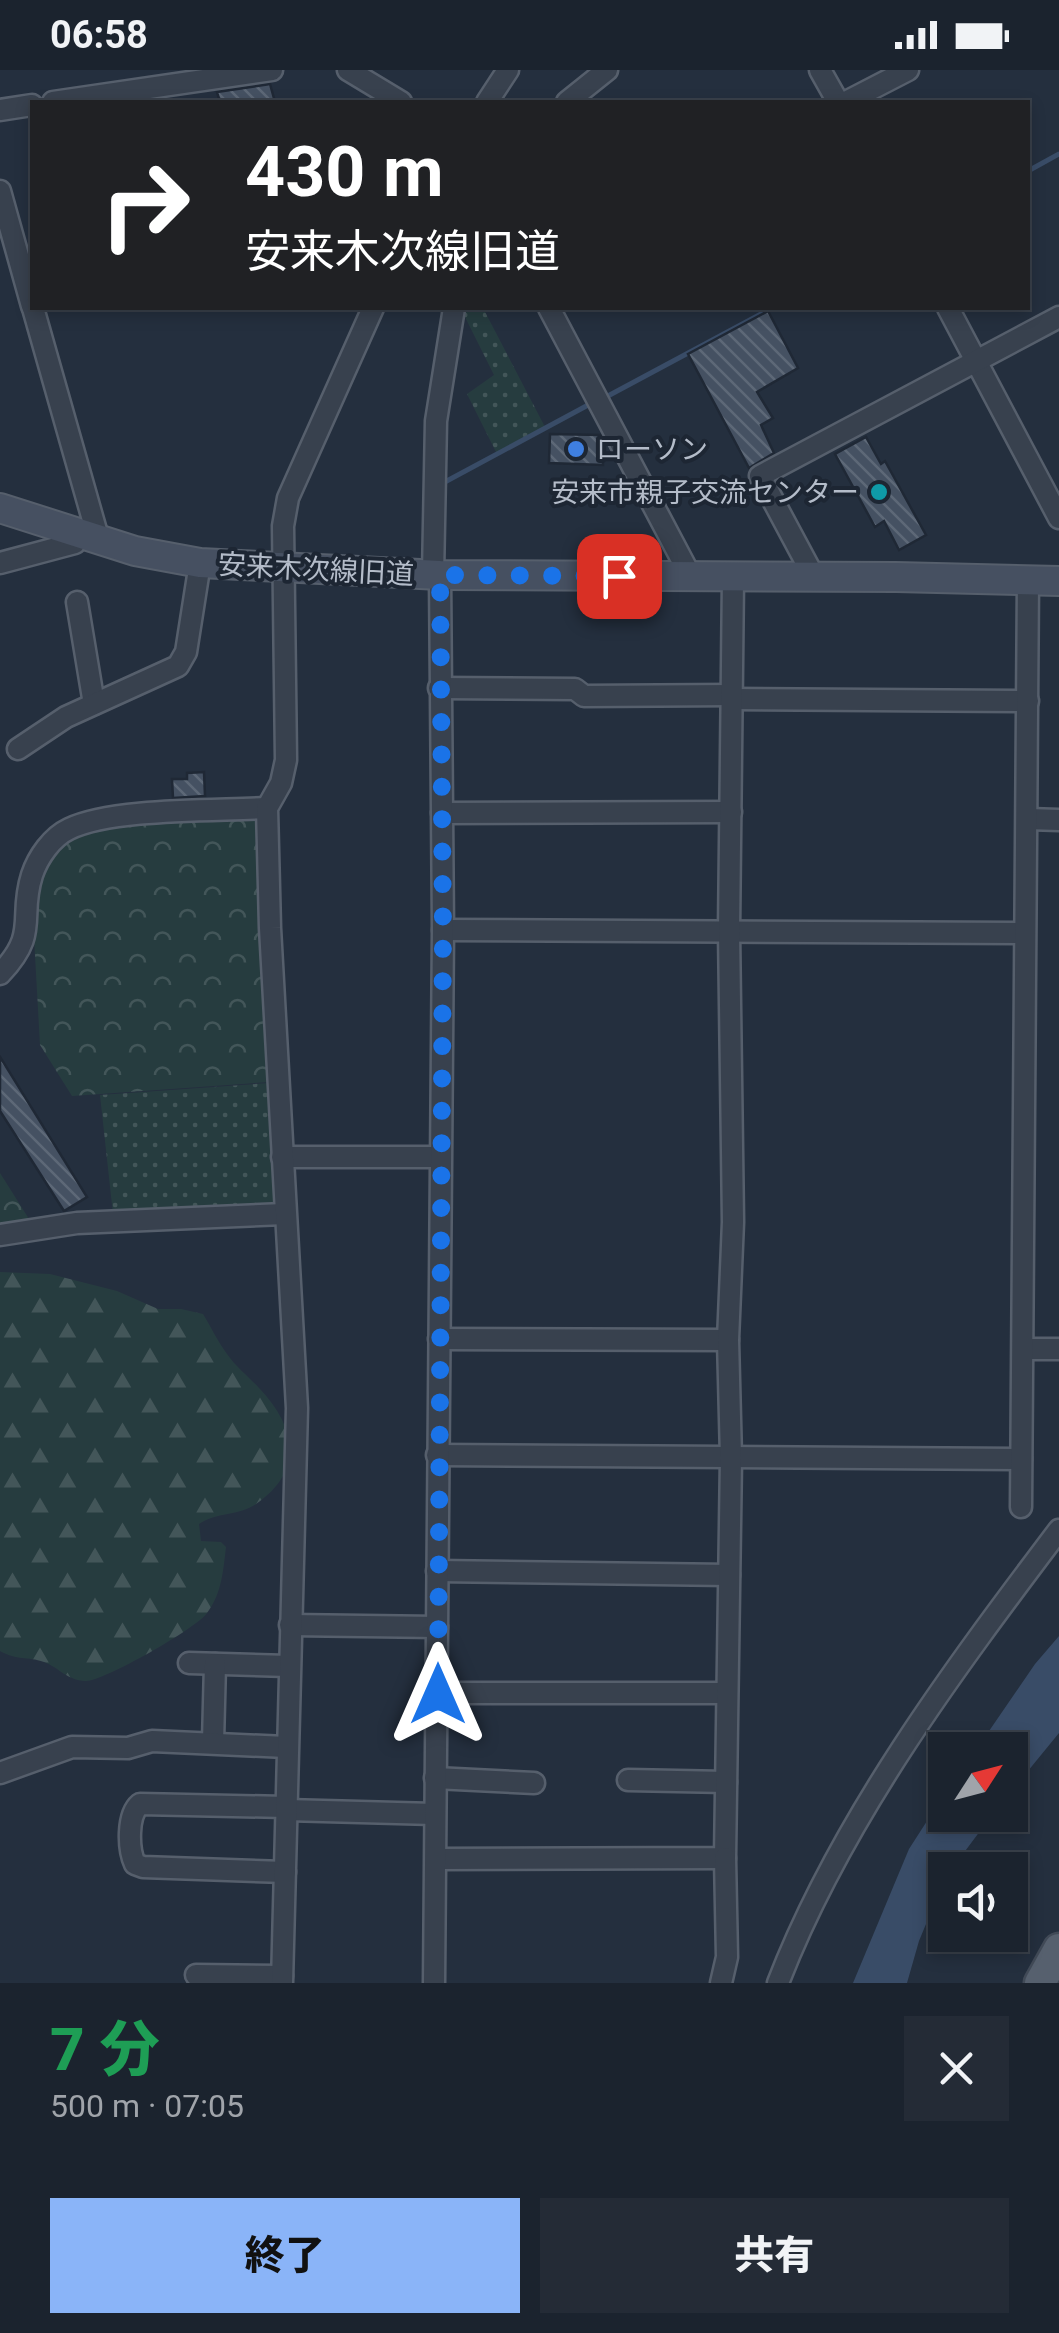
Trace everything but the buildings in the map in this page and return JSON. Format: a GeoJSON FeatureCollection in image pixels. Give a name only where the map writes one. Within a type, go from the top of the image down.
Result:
{"type":"FeatureCollection","features":[{"type":"Feature","properties":{"kind":"main road"},"geometry":{"type":"LineString","coordinates":[[1040,1983],[1059,1949]]}},
{"type":"Feature","properties":{"kind":"street"},"geometry":{"type":"LineString","coordinates":[[67,100],[272,70]]}},
{"type":"Feature","properties":{"kind":"street"},"geometry":{"type":"LineString","coordinates":[[348,70],[397,100]]}},
{"type":"Feature","properties":{"kind":"street"},"geometry":{"type":"LineString","coordinates":[[488,100],[508,70]]}},
{"type":"Feature","properties":{"kind":"street"},"geometry":{"type":"LineString","coordinates":[[569,100],[606,70]]}},
{"type":"Feature","properties":{"kind":"street"},"geometry":{"type":"LineString","coordinates":[[820,70],[837,100]]}},
{"type":"Feature","properties":{"kind":"street"},"geometry":{"type":"LineString","coordinates":[[850,100],[908,70]]}},
{"type":"Feature","properties":{"kind":"street"},"geometry":{"type":"LineString","coordinates":[[0,110],[30,106]]}},
{"type":"Feature","properties":{"kind":"street"},"geometry":{"type":"LineString","coordinates":[[0,191],[30,296]]}},
{"type":"Feature","properties":{"kind":"street"},"geometry":{"type":"LineString","coordinates":[[0,562],[61,549],[89,538],[34,310]]}},
{"type":"Feature","properties":{"kind":"street"},"geometry":{"type":"LineString","coordinates":[[196,1975],[282,1980],[297,1408],[284,1214],[267,808],[282,783],[286,760],[283,526],[288,498],[365,310]]}},
{"type":"Feature","properties":{"kind":"street"},"geometry":{"type":"LineString","coordinates":[[434,1983],[443,930],[436,420],[454,310]]}},
{"type":"Feature","properties":{"kind":"street"},"geometry":{"type":"LineString","coordinates":[[550,310],[691,577]]}},
{"type":"Feature","properties":{"kind":"street"},"geometry":{"type":"LineString","coordinates":[[949,310],[1059,518]]}},
{"type":"Feature","properties":{"kind":"street"},"geometry":{"type":"LineString","coordinates":[[814,577],[760,476],[1059,317]]}},
{"type":"Feature","properties":{"kind":"street","name":"安来木次線旧道"},"geometry":{"type":"LineString","coordinates":[[0,508],[89,538],[200,563],[436,575],[1059,581]]}},
{"type":"Feature","properties":{"kind":"street"},"geometry":{"type":"LineString","coordinates":[[18,749],[66,717],[178,666],[186,652],[200,563]]}},
{"type":"Feature","properties":{"kind":"street"},"geometry":{"type":"LineString","coordinates":[[720,1983],[727,1957],[733,578]]}},
{"type":"Feature","properties":{"kind":"street"},"geometry":{"type":"LineString","coordinates":[[1021,1506],[1028,579]]}},
{"type":"Feature","properties":{"kind":"street"},"geometry":{"type":"LineString","coordinates":[[77,602],[94,704]]}},
{"type":"Feature","properties":{"kind":"street"},"geometry":{"type":"LineString","coordinates":[[439,688],[576,689],[584,696],[1028,700]]}},
{"type":"Feature","properties":{"kind":"street"},"geometry":{"type":"LineString","coordinates":[[0,974],[26,939],[32,876],[48,846],[66,830],[96,818],[267,808]]}},
{"type":"Feature","properties":{"kind":"street"},"geometry":{"type":"LineString","coordinates":[[442,812],[732,812]]}},
{"type":"Feature","properties":{"kind":"street"},"geometry":{"type":"LineString","coordinates":[[1028,820],[1059,820]]}},
{"type":"Feature","properties":{"kind":"street"},"geometry":{"type":"LineString","coordinates":[[443,930],[1024,932]]}},
{"type":"Feature","properties":{"kind":"street"},"geometry":{"type":"LineString","coordinates":[[282,1158],[439,1157]]}},
{"type":"Feature","properties":{"kind":"street"},"geometry":{"type":"LineString","coordinates":[[0,1236],[56,1225],[284,1214]]}},
{"type":"Feature","properties":{"kind":"street"},"geometry":{"type":"LineString","coordinates":[[439,1339],[728,1340]]}},
{"type":"Feature","properties":{"kind":"street"},"geometry":{"type":"LineString","coordinates":[[1024,1349],[1059,1349]]}},
{"type":"Feature","properties":{"kind":"street"},"geometry":{"type":"LineString","coordinates":[[438,1454],[1022,1459]]}},
{"type":"Feature","properties":{"kind":"street"},"geometry":{"type":"LineString","coordinates":[[778,1983],[796,1938],[883,1778],[1059,1530]]}},
{"type":"Feature","properties":{"kind":"street"},"geometry":{"type":"LineString","coordinates":[[438,1571],[728,1575]]}},
{"type":"Feature","properties":{"kind":"street"},"geometry":{"type":"LineString","coordinates":[[290,1625],[437,1626]]}},
{"type":"Feature","properties":{"kind":"street"},"geometry":{"type":"LineString","coordinates":[[189,1664],[288,1666]]}},
{"type":"Feature","properties":{"kind":"street"},"geometry":{"type":"LineString","coordinates":[[213,1742],[214,1664]]}},
{"type":"Feature","properties":{"kind":"street"},"geometry":{"type":"LineString","coordinates":[[438,1694],[726,1693]]}},
{"type":"Feature","properties":{"kind":"street"},"geometry":{"type":"LineString","coordinates":[[0,1773],[72,1747],[128,1748],[152,1741],[286,1747]]}},
{"type":"Feature","properties":{"kind":"street"},"geometry":{"type":"LineString","coordinates":[[435,1778],[534,1783]]}},
{"type":"Feature","properties":{"kind":"street"},"geometry":{"type":"LineString","coordinates":[[628,1780],[726,1782]]}},
{"type":"Feature","properties":{"kind":"street"},"geometry":{"type":"LineString","coordinates":[[286,1872],[134,1864],[132,1815],[140,1804],[434,1814]]}},
{"type":"Feature","properties":{"kind":"street"},"geometry":{"type":"LineString","coordinates":[[436,1858],[725,1858]]}},
{"type":"Feature","properties":{"kind":"green space"},"geometry":{"type":"Polygon","coordinates":[[[484,310],[545,427],[497,454],[467,394],[494,375],[462,311],[484,310]]]}},
{"type":"Feature","properties":{"kind":"green space"},"geometry":{"type":"Polygon","coordinates":[[[258,817],[269,1082],[72,1096],[40,1045],[32,901],[52,847],[102,825],[258,817]]]}},
{"type":"Feature","properties":{"kind":"green space"},"geometry":{"type":"Polygon","coordinates":[[[269,1083],[274,1207],[113,1214],[100,1095],[269,1083]]]}},
{"type":"Feature","properties":{"kind":"green space"},"geometry":{"type":"Polygon","coordinates":[[[0,1173],[29,1219],[0,1226],[0,1173]]]}},
{"type":"Feature","properties":{"kind":"green space"},"geometry":{"type":"Polygon","coordinates":[[[0,1272],[50,1274],[117,1291],[158,1309],[203,1314],[231,1359],[272,1403],[287,1433],[288,1463],[272,1491],[249,1508],[199,1524],[201,1541],[221,1542],[226,1547],[219,1590],[207,1613],[150,1653],[96,1679],[73,1678],[44,1662],[0,1651],[0,1272]]]}},
{"type":"Feature","properties":{"kind":"water"},"geometry":{"type":"Polygon","coordinates":[[[1059,1636],[1059,1733],[1028,1771],[1028,1732],[988,1732],[1059,1636]]]}},
{"type":"Feature","properties":{"kind":"water"},"geometry":{"type":"Polygon","coordinates":[[[928,1819],[928,1832],[979,1832],[964,1852],[928,1852],[928,1919],[907,1983],[853,1983],[909,1849],[928,1819]]]}},
{"type":"Feature","properties":{"kind":"waterway"},"geometry":{"type":"LineString","coordinates":[[1030,170],[1059,154]]}},
{"type":"Feature","properties":{"kind":"waterway"},"geometry":{"type":"LineString","coordinates":[[606,397],[768,310]]}},
{"type":"Feature","properties":{"kind":"waterway"},"geometry":{"type":"LineString","coordinates":[[443,483],[590,404]]}},
{"type":"Feature","properties":{"kind":"place","name":"ローソン"},"geometry":{"type":"Point","coordinates":[576,449]}},
{"type":"Feature","properties":{"kind":"place","name":"安来市親子交流センター"},"geometry":{"type":"Point","coordinates":[879,492]}},
{"type":"Feature","properties":{"kind":"route"},"geometry":{"type":"LineString","coordinates":[[438,1694],[443,930],[440,575],[619,576]]}}]}
